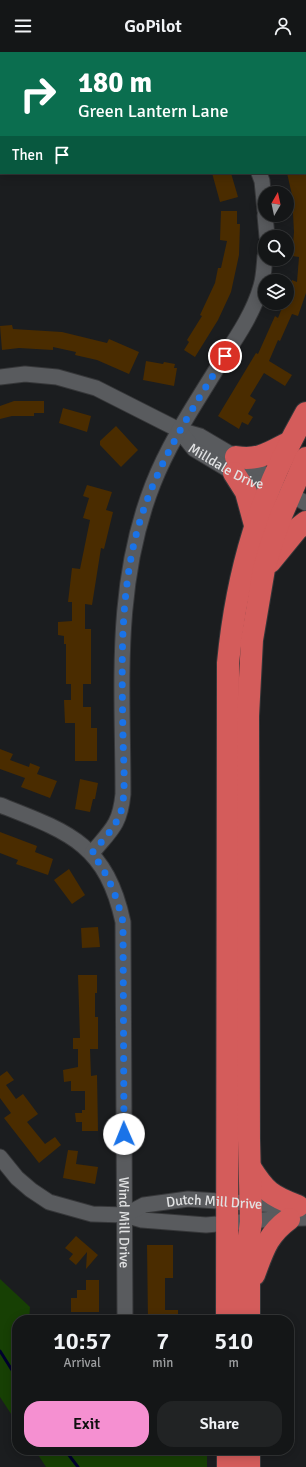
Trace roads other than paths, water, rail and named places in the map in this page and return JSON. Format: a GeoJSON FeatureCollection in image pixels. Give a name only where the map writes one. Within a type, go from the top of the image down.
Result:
{"type":"FeatureCollection","features":[{"type":"Feature","properties":{"kind":"highway"},"geometry":{"type":"LineString","coordinates":[[227,1315],[228,663],[238,586],[255,525],[270,484],[306,413]]}},
{"type":"Feature","properties":{"kind":"highway"},"geometry":{"type":"LineString","coordinates":[[255,525],[246,492],[235,465],[248,459],[260,457],[290,442]]}},
{"type":"Feature","properties":{"kind":"highway"},"geometry":{"type":"LineString","coordinates":[[249,1315],[249,1236],[251,1213],[249,680],[252,640],[264,569],[300,495],[304,462]]}},
{"type":"Feature","properties":{"kind":"highway"},"geometry":{"type":"LineString","coordinates":[[264,569],[297,529],[306,522]]}},
{"type":"Feature","properties":{"kind":"highway"},"geometry":{"type":"LineString","coordinates":[[249,1289],[269,1238],[277,1228],[300,1213],[271,1194],[262,1186],[250,1167]]}},
{"type":"Feature","properties":{"kind":"highway"},"geometry":{"type":"LineString","coordinates":[[228,1455],[228,1467]]}},
{"type":"Feature","properties":{"kind":"highway"},"geometry":{"type":"LineString","coordinates":[[249,1455],[249,1467]]}},
{"type":"Feature","properties":{"kind":"street"},"geometry":{"type":"LineString","coordinates":[[259,174],[262,186]]}},
{"type":"Feature","properties":{"kind":"street"},"geometry":{"type":"LineString","coordinates":[[92,853],[115,826],[121,812],[123,787],[121,651],[126,587],[131,556],[153,484],[178,430],[240,331],[253,306],[261,285],[264,266]]}},
{"type":"Feature","properties":{"kind":"street","name":"Milldale Drive"},"geometry":{"type":"LineString","coordinates":[[0,377],[25,374],[71,380],[114,395],[178,430],[194,449],[235,465],[261,472],[270,484],[300,495]]}},
{"type":"Feature","properties":{"kind":"street","name":"Wind Mill Drive"},"geometry":{"type":"LineString","coordinates":[[0,805],[66,834],[92,853],[103,868],[115,890],[123,922],[125,1315]]}},
{"type":"Feature","properties":{"kind":"street","name":"Dutch Mill Drive"},"geometry":{"type":"LineString","coordinates":[[0,1157],[22,1182],[49,1202],[92,1214],[125,1215],[142,1220],[206,1225],[227,1224],[251,1213]]}},
{"type":"Feature","properties":{"kind":"street","name":"Dutch Mill Drive"},"geometry":{"type":"LineString","coordinates":[[125,1215],[144,1205],[188,1199],[227,1202],[251,1213],[300,1213]]}},
{"type":"Feature","properties":{"kind":"waterway"},"geometry":{"type":"LineString","coordinates":[[0,1351],[12,1370]]}},
{"type":"Feature","properties":{"kind":"waterway"},"geometry":{"type":"LineString","coordinates":[[69,1455],[78,1467]]}}]}
